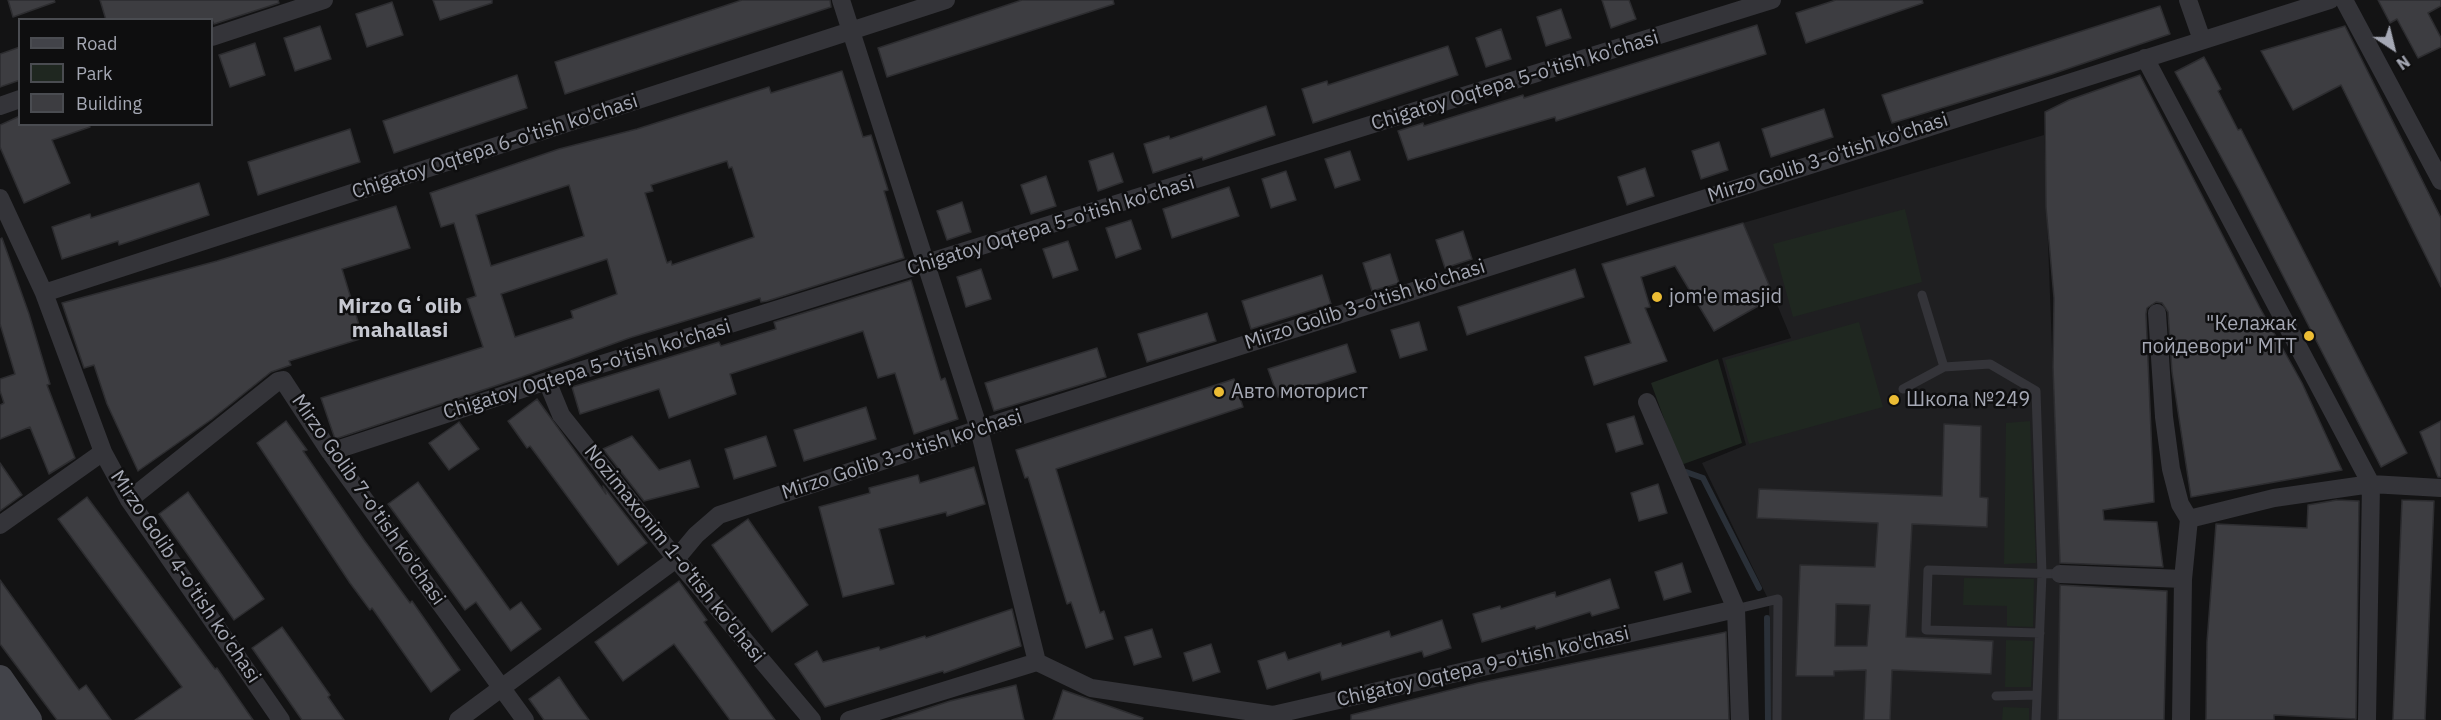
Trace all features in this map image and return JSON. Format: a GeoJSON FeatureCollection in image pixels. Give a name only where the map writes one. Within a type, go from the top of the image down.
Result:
{"type":"FeatureCollection","features":[{"type":"Feature","properties":{"kind":"main road"},"geometry":{"type":"LineString","coordinates":[[0,678],[29,720]]}},
{"type":"Feature","properties":{"kind":"main road"},"geometry":{"type":"LineString","coordinates":[[0,714],[4,720]]}},
{"type":"Feature","properties":{"kind":"street"},"geometry":{"type":"LineString","coordinates":[[213,37],[324,0]]}},
{"type":"Feature","properties":{"kind":"street"},"geometry":{"type":"LineString","coordinates":[[841,0],[979,429],[1037,662],[849,720]]}},
{"type":"Feature","properties":{"kind":"street","name":"Chigatoy Oqtepa 6-o'tish ko'chasi"},"geometry":{"type":"LineString","coordinates":[[44,293],[946,0]]}},
{"type":"Feature","properties":{"kind":"street","name":"Chigatoy Oqtepa 5-o'tish ko'chasi"},"geometry":{"type":"LineString","coordinates":[[330,452],[547,381],[1772,0]]}},
{"type":"Feature","properties":{"kind":"street"},"geometry":{"type":"LineString","coordinates":[[2188,0],[2202,40]]}},
{"type":"Feature","properties":{"kind":"street","name":"Mirzo Golib 3-o'tish ko'chasi"},"geometry":{"type":"LineString","coordinates":[[458,720],[676,559],[696,535],[719,515],[979,429],[2330,0]]}},
{"type":"Feature","properties":{"kind":"street"},"geometry":{"type":"LineString","coordinates":[[2344,0],[2441,181]]}},
{"type":"Feature","properties":{"kind":"street"},"geometry":{"type":"LineString","coordinates":[[2145,58],[2371,484],[2367,720]]}},
{"type":"Feature","properties":{"kind":"street"},"geometry":{"type":"LineString","coordinates":[[0,106],[18,100]]}},
{"type":"Feature","properties":{"kind":"street","name":"Mirzo Golib 4-o'tish ko'chasi"},"geometry":{"type":"LineString","coordinates":[[0,198],[44,293],[103,452],[129,500],[281,720]]}},
{"type":"Feature","properties":{"kind":"street"},"geometry":{"type":"LineString","coordinates":[[2157,313],[2164,417],[2171,469],[2180,504],[2189,519],[2183,579],[2181,720]]}},
{"type":"Feature","properties":{"kind":"street","name":"Mirzo Golib 7-o'tish ko'chasi"},"geometry":{"type":"LineString","coordinates":[[129,500],[278,381],[285,382],[330,452],[525,720]]}},
{"type":"Feature","properties":{"kind":"street","name":"Nozimaxonim 1-o'tish ko'chasi"},"geometry":{"type":"LineString","coordinates":[[547,381],[561,415],[676,559],[812,720]]}},
{"type":"Feature","properties":{"kind":"street"},"geometry":{"type":"LineString","coordinates":[[1647,402],[1736,609],[1740,720]]}},
{"type":"Feature","properties":{"kind":"street"},"geometry":{"type":"LineString","coordinates":[[0,525],[103,452]]}},
{"type":"Feature","properties":{"kind":"street"},"geometry":{"type":"LineString","coordinates":[[2189,519],[2274,498],[2371,484],[2441,488]]}},
{"type":"Feature","properties":{"kind":"street"},"geometry":{"type":"LineString","coordinates":[[2051,574],[2183,579]]}},
{"type":"Feature","properties":{"kind":"street","name":"Chigatoy Oqtepa 9-o'tish ko'chasi"},"geometry":{"type":"LineString","coordinates":[[1037,662],[1091,688],[1273,717],[1736,609]]}},
{"type":"Feature","properties":{"kind":"lane"},"geometry":{"type":"LineString","coordinates":[[1922,294],[1944,367]]}},
{"type":"Feature","properties":{"kind":"lane"},"geometry":{"type":"LineString","coordinates":[[1903,389],[1944,367],[1990,364],[2036,391],[2051,574],[2040,633],[2036,720]]}},
{"type":"Feature","properties":{"kind":"lane"},"geometry":{"type":"LineString","coordinates":[[2040,633],[1926,630],[1928,570],[2051,574]]}},
{"type":"Feature","properties":{"kind":"lane"},"geometry":{"type":"LineString","coordinates":[[1736,609],[1778,599],[1777,720]]}},
{"type":"Feature","properties":{"kind":"lane"},"geometry":{"type":"LineString","coordinates":[[1996,696],[2037,695]]}},
{"type":"Feature","properties":{"kind":"shaded area","name":"Школа №249"},"geometry":{"type":"Polygon","coordinates":[[[2044,135],[2060,562],[2058,720],[1770,720],[1769,601],[1702,463],[1746,445],[1722,358],[1791,338],[1743,223],[2044,135]]]}},
{"type":"Feature","properties":{"kind":"green space"},"geometry":{"type":"Polygon","coordinates":[[[1905,209],[1922,282],[1793,317],[1773,244],[1905,209]]]}},
{"type":"Feature","properties":{"kind":"green space"},"geometry":{"type":"Polygon","coordinates":[[[1859,322],[1883,407],[1749,444],[1725,360],[1859,322]]]}},
{"type":"Feature","properties":{"kind":"green space"},"geometry":{"type":"Polygon","coordinates":[[[1718,359],[1742,443],[1681,465],[1651,383],[1718,359]]]}},
{"type":"Feature","properties":{"kind":"green space"},"geometry":{"type":"Polygon","coordinates":[[[2030,421],[2036,563],[2004,564],[2006,423],[2030,421]]]}},
{"type":"Feature","properties":{"kind":"green space"},"geometry":{"type":"Polygon","coordinates":[[[1964,578],[2034,579],[2033,627],[2007,626],[2007,606],[1963,605],[1964,578]]]}},
{"type":"Feature","properties":{"kind":"green space"},"geometry":{"type":"Polygon","coordinates":[[[2006,640],[2033,641],[2031,687],[2005,687],[2006,640]]]}},
{"type":"Feature","properties":{"kind":"green space"},"geometry":{"type":"Polygon","coordinates":[[[2003,707],[2029,708],[2029,720],[2002,720],[2003,707]]]}},
{"type":"Feature","properties":{"kind":"building"},"geometry":{"type":"Polygon","coordinates":[[[8,0],[54,0],[55,2],[13,17],[8,0]]]}},
{"type":"Feature","properties":{"kind":"building"},"geometry":{"type":"Polygon","coordinates":[[[100,0],[278,0],[279,3],[214,24],[213,18],[105,18],[100,0]]]}},
{"type":"Feature","properties":{"kind":"building"},"geometry":{"type":"Polygon","coordinates":[[[433,0],[492,0],[492,3],[440,20],[433,0]]]}},
{"type":"Feature","properties":{"kind":"building"},"geometry":{"type":"Polygon","coordinates":[[[742,0],[830,0],[831,7],[565,94],[555,62],[742,0]]]}},
{"type":"Feature","properties":{"kind":"building"},"geometry":{"type":"Polygon","coordinates":[[[1022,0],[1113,0],[1114,4],[887,77],[878,48],[1022,0]]]}},
{"type":"Feature","properties":{"kind":"building"},"geometry":{"type":"Polygon","coordinates":[[[1602,0],[1629,0],[1636,19],[1611,28],[1602,0]]]}},
{"type":"Feature","properties":{"kind":"building"},"geometry":{"type":"Polygon","coordinates":[[[1836,0],[1922,0],[1923,3],[1806,43],[1796,13],[1836,0]]]}},
{"type":"Feature","properties":{"kind":"building"},"geometry":{"type":"Polygon","coordinates":[[[2378,0],[2441,0],[2441,6],[2428,13],[2441,38],[2441,47],[2418,58],[2397,19],[2390,23],[2378,0]]]}},
{"type":"Feature","properties":{"kind":"building"},"geometry":{"type":"Polygon","coordinates":[[[392,2],[403,35],[367,47],[356,14],[392,2]]]}},
{"type":"Feature","properties":{"kind":"building"},"geometry":{"type":"Polygon","coordinates":[[[2160,6],[2170,34],[2052,74],[1892,123],[1882,95],[2160,6]]]}},
{"type":"Feature","properties":{"kind":"building"},"geometry":{"type":"Polygon","coordinates":[[[1561,9],[1571,38],[1546,46],[1537,17],[1561,9]]]}},
{"type":"Feature","properties":{"kind":"building"},"geometry":{"type":"Polygon","coordinates":[[[1757,25],[1766,54],[1556,121],[1555,117],[1408,160],[1398,131],[1423,123],[1424,126],[1523,95],[1524,98],[1757,25]]]}},
{"type":"Feature","properties":{"kind":"building"},"geometry":{"type":"Polygon","coordinates":[[[320,26],[331,59],[295,71],[284,38],[320,26]]]}},
{"type":"Feature","properties":{"kind":"building"},"geometry":{"type":"Polygon","coordinates":[[[2345,26],[2441,218],[2441,287],[2341,85],[2293,110],[2261,51],[2345,26]]]}},
{"type":"Feature","properties":{"kind":"building"},"geometry":{"type":"Polygon","coordinates":[[[1501,29],[1511,59],[1486,67],[1476,38],[1501,29]]]}},
{"type":"Feature","properties":{"kind":"building"},"geometry":{"type":"Polygon","coordinates":[[[255,43],[265,75],[230,87],[219,55],[255,43]]]}},
{"type":"Feature","properties":{"kind":"building"},"geometry":{"type":"Polygon","coordinates":[[[1448,46],[1458,75],[1313,123],[1302,89],[1327,81],[1328,85],[1448,46]]]}},
{"type":"Feature","properties":{"kind":"building"},"geometry":{"type":"Polygon","coordinates":[[[18,48],[18,81],[0,87],[0,54],[18,48]]]}},
{"type":"Feature","properties":{"kind":"building"},"geometry":{"type":"Polygon","coordinates":[[[2204,57],[2221,89],[2218,91],[2238,130],[2241,129],[2407,453],[2381,467],[2239,190],[2175,72],[2204,57]]]}},
{"type":"Feature","properties":{"kind":"building"},"geometry":{"type":"Polygon","coordinates":[[[842,71],[863,137],[871,135],[888,190],[884,191],[904,258],[767,301],[761,302],[760,298],[629,338],[522,377],[335,439],[321,398],[483,347],[467,299],[476,296],[454,223],[441,227],[430,193],[559,149],[637,129],[769,87],[771,93],[842,71]],[[727,161],[651,185],[653,191],[645,193],[667,263],[671,261],[672,265],[754,237],[732,167],[729,168],[727,161]],[[569,185],[476,215],[491,266],[584,236],[569,185]],[[607,259],[501,294],[515,337],[573,318],[571,311],[617,294],[607,259]]]}},
{"type":"Feature","properties":{"kind":"building"},"geometry":{"type":"Polygon","coordinates":[[[517,75],[527,108],[394,153],[383,121],[517,75]]]}},
{"type":"Feature","properties":{"kind":"building"},"geometry":{"type":"Polygon","coordinates":[[[2140,75],[2260,308],[2302,383],[2342,470],[2191,497],[2172,372],[2168,312],[2162,303],[2156,302],[2147,308],[2146,314],[2154,502],[2103,510],[2104,520],[2157,522],[2163,567],[2060,563],[2053,367],[2054,298],[2046,207],[2045,112],[2069,100],[2140,75]]]}},
{"type":"Feature","properties":{"kind":"building"},"geometry":{"type":"Polygon","coordinates":[[[1266,106],[1275,135],[1203,160],[1202,157],[1153,173],[1144,144],[1169,136],[1170,139],[1266,106]]]}},
{"type":"Feature","properties":{"kind":"building"},"geometry":{"type":"Polygon","coordinates":[[[1824,109],[1833,137],[1771,157],[1762,129],[1824,109]]]}},
{"type":"Feature","properties":{"kind":"building"},"geometry":{"type":"Polygon","coordinates":[[[18,117],[18,126],[90,126],[52,140],[70,183],[24,203],[0,147],[0,125],[18,117]]]}},
{"type":"Feature","properties":{"kind":"building"},"geometry":{"type":"Polygon","coordinates":[[[350,129],[360,162],[258,195],[248,162],[350,129]]]}},
{"type":"Feature","properties":{"kind":"building"},"geometry":{"type":"Polygon","coordinates":[[[1719,142],[1728,170],[1701,179],[1692,151],[1719,142]]]}},
{"type":"Feature","properties":{"kind":"building"},"geometry":{"type":"Polygon","coordinates":[[[1350,151],[1360,180],[1335,188],[1325,159],[1350,151]]]}},
{"type":"Feature","properties":{"kind":"building"},"geometry":{"type":"Polygon","coordinates":[[[1113,153],[1123,182],[1098,191],[1089,161],[1113,153]]]}},
{"type":"Feature","properties":{"kind":"building"},"geometry":{"type":"Polygon","coordinates":[[[1645,168],[1654,196],[1627,205],[1618,177],[1645,168]]]}},
{"type":"Feature","properties":{"kind":"building"},"geometry":{"type":"Polygon","coordinates":[[[1286,171],[1296,200],[1271,208],[1262,179],[1286,171]]]}},
{"type":"Feature","properties":{"kind":"building"},"geometry":{"type":"Polygon","coordinates":[[[1046,176],[1056,206],[1031,214],[1021,185],[1046,176]]]}},
{"type":"Feature","properties":{"kind":"building"},"geometry":{"type":"Polygon","coordinates":[[[199,183],[209,215],[119,245],[118,241],[62,259],[52,227],[90,214],[91,218],[199,183]]]}},
{"type":"Feature","properties":{"kind":"building"},"geometry":{"type":"Polygon","coordinates":[[[1229,187],[1239,216],[1172,238],[1163,209],[1229,187]]]}},
{"type":"Feature","properties":{"kind":"building"},"geometry":{"type":"Polygon","coordinates":[[[962,202],[971,232],[947,240],[937,211],[962,202]]]}},
{"type":"Feature","properties":{"kind":"building"},"geometry":{"type":"Polygon","coordinates":[[[396,206],[410,248],[342,269],[363,338],[289,361],[291,365],[271,372],[212,419],[138,471],[107,404],[94,365],[84,368],[62,303],[217,261],[396,206]]]}},
{"type":"Feature","properties":{"kind":"building"},"geometry":{"type":"Polygon","coordinates":[[[1131,220],[1141,249],[1116,258],[1106,228],[1131,220]]]}},
{"type":"Feature","properties":{"kind":"building"},"geometry":{"type":"Polygon","coordinates":[[[1743,223],[1774,297],[1714,331],[1675,266],[1641,277],[1650,307],[1645,308],[1667,361],[1594,385],[1585,357],[1631,343],[1602,264],[1743,223]]]}},
{"type":"Feature","properties":{"kind":"building"},"geometry":{"type":"Polygon","coordinates":[[[1463,231],[1472,259],[1445,268],[1436,240],[1463,231]]]}},
{"type":"Feature","properties":{"kind":"building"},"geometry":{"type":"Polygon","coordinates":[[[2,238],[29,314],[50,384],[47,385],[75,458],[49,474],[30,427],[0,439],[0,405],[4,403],[0,391],[0,379],[15,374],[0,324],[0,239],[2,238]]]}},
{"type":"Feature","properties":{"kind":"building"},"geometry":{"type":"Polygon","coordinates":[[[1068,241],[1078,270],[1053,278],[1043,249],[1068,241]]]}},
{"type":"Feature","properties":{"kind":"building"},"geometry":{"type":"Polygon","coordinates":[[[1390,254],[1399,283],[1372,291],[1363,263],[1390,254]]]}},
{"type":"Feature","properties":{"kind":"building"},"geometry":{"type":"Polygon","coordinates":[[[981,269],[991,299],[966,307],[957,277],[981,269]]]}},
{"type":"Feature","properties":{"kind":"building"},"geometry":{"type":"Polygon","coordinates":[[[1575,269],[1584,297],[1467,335],[1458,307],[1575,269]]]}},
{"type":"Feature","properties":{"kind":"building"},"geometry":{"type":"Polygon","coordinates":[[[1322,275],[1331,304],[1251,329],[1242,301],[1322,275]]]}},
{"type":"Feature","properties":{"kind":"building"},"geometry":{"type":"Polygon","coordinates":[[[911,280],[941,380],[945,378],[958,419],[914,434],[895,373],[878,378],[863,331],[730,374],[736,394],[669,418],[659,389],[580,414],[572,387],[719,342],[721,346],[776,329],[774,322],[911,280]]]}},
{"type":"Feature","properties":{"kind":"building"},"geometry":{"type":"Polygon","coordinates":[[[1207,313],[1216,341],[1147,362],[1138,334],[1207,313]]]}},
{"type":"Feature","properties":{"kind":"building"},"geometry":{"type":"Polygon","coordinates":[[[1419,322],[1427,350],[1400,358],[1391,330],[1419,322]]]}},
{"type":"Feature","properties":{"kind":"building"},"geometry":{"type":"Polygon","coordinates":[[[1347,344],[1356,372],[1278,397],[1268,369],[1347,344]]]}},
{"type":"Feature","properties":{"kind":"building"},"geometry":{"type":"Polygon","coordinates":[[[1097,348],[1106,377],[994,411],[985,383],[1097,348]]]}},
{"type":"Feature","properties":{"kind":"building"},"geometry":{"type":"Polygon","coordinates":[[[1234,379],[1243,407],[1056,469],[1100,613],[1104,611],[1113,639],[1086,648],[1071,602],[1067,604],[1028,477],[1025,478],[1016,450],[1234,379]]]}},
{"type":"Feature","properties":{"kind":"building"},"geometry":{"type":"Polygon","coordinates":[[[537,399],[606,494],[603,486],[647,543],[618,565],[530,446],[527,448],[508,421],[537,399]]]}},
{"type":"Feature","properties":{"kind":"building"},"geometry":{"type":"Polygon","coordinates":[[[866,407],[876,439],[804,461],[794,430],[866,407]]]}},
{"type":"Feature","properties":{"kind":"building"},"geometry":{"type":"Polygon","coordinates":[[[1634,416],[1643,444],[1616,452],[1607,424],[1634,416]]]}},
{"type":"Feature","properties":{"kind":"building"},"geometry":{"type":"Polygon","coordinates":[[[286,421],[307,450],[303,451],[364,540],[410,603],[412,601],[460,670],[431,692],[372,608],[370,610],[350,583],[257,443],[286,421]]]}},
{"type":"Feature","properties":{"kind":"building"},"geometry":{"type":"Polygon","coordinates":[[[2441,421],[2441,477],[2438,477],[2420,432],[2441,421]]]}},
{"type":"Feature","properties":{"kind":"building"},"geometry":{"type":"Polygon","coordinates":[[[459,422],[479,449],[449,470],[429,443],[459,422]]]}},
{"type":"Feature","properties":{"kind":"building"},"geometry":{"type":"Polygon","coordinates":[[[1944,424],[1981,426],[1980,497],[1988,498],[1987,527],[1912,524],[1906,637],[1993,641],[1991,674],[1892,670],[1890,720],[1864,720],[1866,670],[1834,671],[1834,676],[1796,676],[1800,565],[1875,567],[1878,523],[1757,518],[1759,489],[1942,496],[1944,424]],[[1836,604],[1835,646],[1867,646],[1870,605],[1836,604]]]}},
{"type":"Feature","properties":{"kind":"building"},"geometry":{"type":"Polygon","coordinates":[[[632,436],[659,470],[690,460],[699,487],[644,501],[603,449],[632,436]]]}},
{"type":"Feature","properties":{"kind":"building"},"geometry":{"type":"Polygon","coordinates":[[[766,436],[776,466],[734,479],[725,449],[766,436]]]}},
{"type":"Feature","properties":{"kind":"building"},"geometry":{"type":"Polygon","coordinates":[[[0,463],[22,495],[0,511],[0,463]]]}},
{"type":"Feature","properties":{"kind":"building"},"geometry":{"type":"Polygon","coordinates":[[[974,467],[985,504],[947,516],[946,512],[879,529],[894,584],[843,597],[819,507],[870,493],[869,488],[918,475],[920,483],[974,467]]]}},
{"type":"Feature","properties":{"kind":"building"},"geometry":{"type":"Polygon","coordinates":[[[418,482],[510,610],[521,602],[541,629],[511,651],[476,602],[465,610],[388,504],[418,482]]]}},
{"type":"Feature","properties":{"kind":"building"},"geometry":{"type":"Polygon","coordinates":[[[1658,484],[1667,513],[1639,521],[1631,493],[1658,484]]]}},
{"type":"Feature","properties":{"kind":"building"},"geometry":{"type":"Polygon","coordinates":[[[188,492],[264,599],[234,620],[159,514],[188,492]]]}},
{"type":"Feature","properties":{"kind":"building"},"geometry":{"type":"Polygon","coordinates":[[[87,497],[215,669],[217,668],[253,720],[135,720],[182,687],[58,519],[87,497]]]}},
{"type":"Feature","properties":{"kind":"building"},"geometry":{"type":"Polygon","coordinates":[[[2337,500],[2359,501],[2356,719],[2274,715],[2274,720],[2206,720],[2207,642],[2216,524],[2307,528],[2308,505],[2337,500]]]}},
{"type":"Feature","properties":{"kind":"building"},"geometry":{"type":"Polygon","coordinates":[[[2402,500],[2434,501],[2425,720],[2393,720],[2402,500]]]}},
{"type":"Feature","properties":{"kind":"building"},"geometry":{"type":"Polygon","coordinates":[[[748,519],[808,605],[772,632],[712,545],[748,519]]]}},
{"type":"Feature","properties":{"kind":"building"},"geometry":{"type":"Polygon","coordinates":[[[1682,563],[1691,592],[1664,600],[1655,572],[1682,563]]]}},
{"type":"Feature","properties":{"kind":"building"},"geometry":{"type":"Polygon","coordinates":[[[1610,579],[1619,608],[1592,616],[1590,612],[1536,629],[1535,626],[1482,642],[1473,614],[1500,606],[1501,609],[1555,592],[1556,597],[1610,579]]]}},
{"type":"Feature","properties":{"kind":"building"},"geometry":{"type":"Polygon","coordinates":[[[0,580],[79,690],[86,685],[111,720],[57,720],[0,644],[0,580]]]}},
{"type":"Feature","properties":{"kind":"building"},"geometry":{"type":"Polygon","coordinates":[[[679,581],[707,620],[704,622],[775,720],[730,720],[674,644],[623,681],[595,642],[679,581]]]}},
{"type":"Feature","properties":{"kind":"building"},"geometry":{"type":"Polygon","coordinates":[[[2060,585],[2167,591],[2164,720],[2058,720],[2060,585]]]}},
{"type":"Feature","properties":{"kind":"building"},"geometry":{"type":"Polygon","coordinates":[[[1012,609],[1021,646],[944,673],[943,671],[825,707],[795,664],[817,651],[823,662],[879,647],[880,650],[925,636],[926,638],[1012,609]]]}},
{"type":"Feature","properties":{"kind":"building"},"geometry":{"type":"Polygon","coordinates":[[[1442,620],[1451,648],[1424,657],[1422,651],[1322,680],[1320,672],[1267,689],[1258,661],[1285,652],[1288,660],[1389,631],[1391,637],[1442,620]]]}},
{"type":"Feature","properties":{"kind":"building"},"geometry":{"type":"Polygon","coordinates":[[[282,627],[330,695],[328,697],[344,720],[302,720],[252,648],[282,627]]]}},
{"type":"Feature","properties":{"kind":"building"},"geometry":{"type":"Polygon","coordinates":[[[1152,629],[1161,657],[1134,665],[1125,637],[1152,629]]]}},
{"type":"Feature","properties":{"kind":"building"},"geometry":{"type":"Polygon","coordinates":[[[1726,632],[1729,720],[1351,720],[1351,715],[1478,683],[1726,632]]]}},
{"type":"Feature","properties":{"kind":"building"},"geometry":{"type":"Polygon","coordinates":[[[1211,644],[1220,672],[1193,681],[1184,653],[1211,644]]]}},
{"type":"Feature","properties":{"kind":"building"},"geometry":{"type":"Polygon","coordinates":[[[559,677],[589,720],[544,720],[529,699],[559,677]]]}},
{"type":"Feature","properties":{"kind":"building"},"geometry":{"type":"Polygon","coordinates":[[[1016,685],[1024,720],[892,720],[950,701],[1016,685]]]}},
{"type":"Feature","properties":{"kind":"building"},"geometry":{"type":"Polygon","coordinates":[[[1063,690],[1143,718],[1142,720],[1053,720],[1063,690]]]}},
{"type":"Feature","properties":{"kind":"waterway"},"geometry":{"type":"LineString","coordinates":[[1686,472],[1703,478],[1759,588]]}},
{"type":"Feature","properties":{"kind":"waterway"},"geometry":{"type":"LineString","coordinates":[[1767,618],[1768,720]]}},
{"type":"Feature","properties":{"kind":"place","name":"jom'e masjid"},"geometry":{"type":"Point","coordinates":[1657,297]}},
{"type":"Feature","properties":{"kind":"place","name":"\"Келажак пойдевори\" МТТ"},"geometry":{"type":"Point","coordinates":[2309,336]}},
{"type":"Feature","properties":{"kind":"place","name":"Авто моторист"},"geometry":{"type":"Point","coordinates":[1219,392]}},
{"type":"Feature","properties":{"kind":"place","name":"Школа №249"},"geometry":{"type":"Point","coordinates":[1894,400]}},
{"type":"Feature","properties":{"kind":"district","name":"Mirzo Gʻolib mahallasi"},"geometry":{"type":"Point","coordinates":[400,319]}}]}
